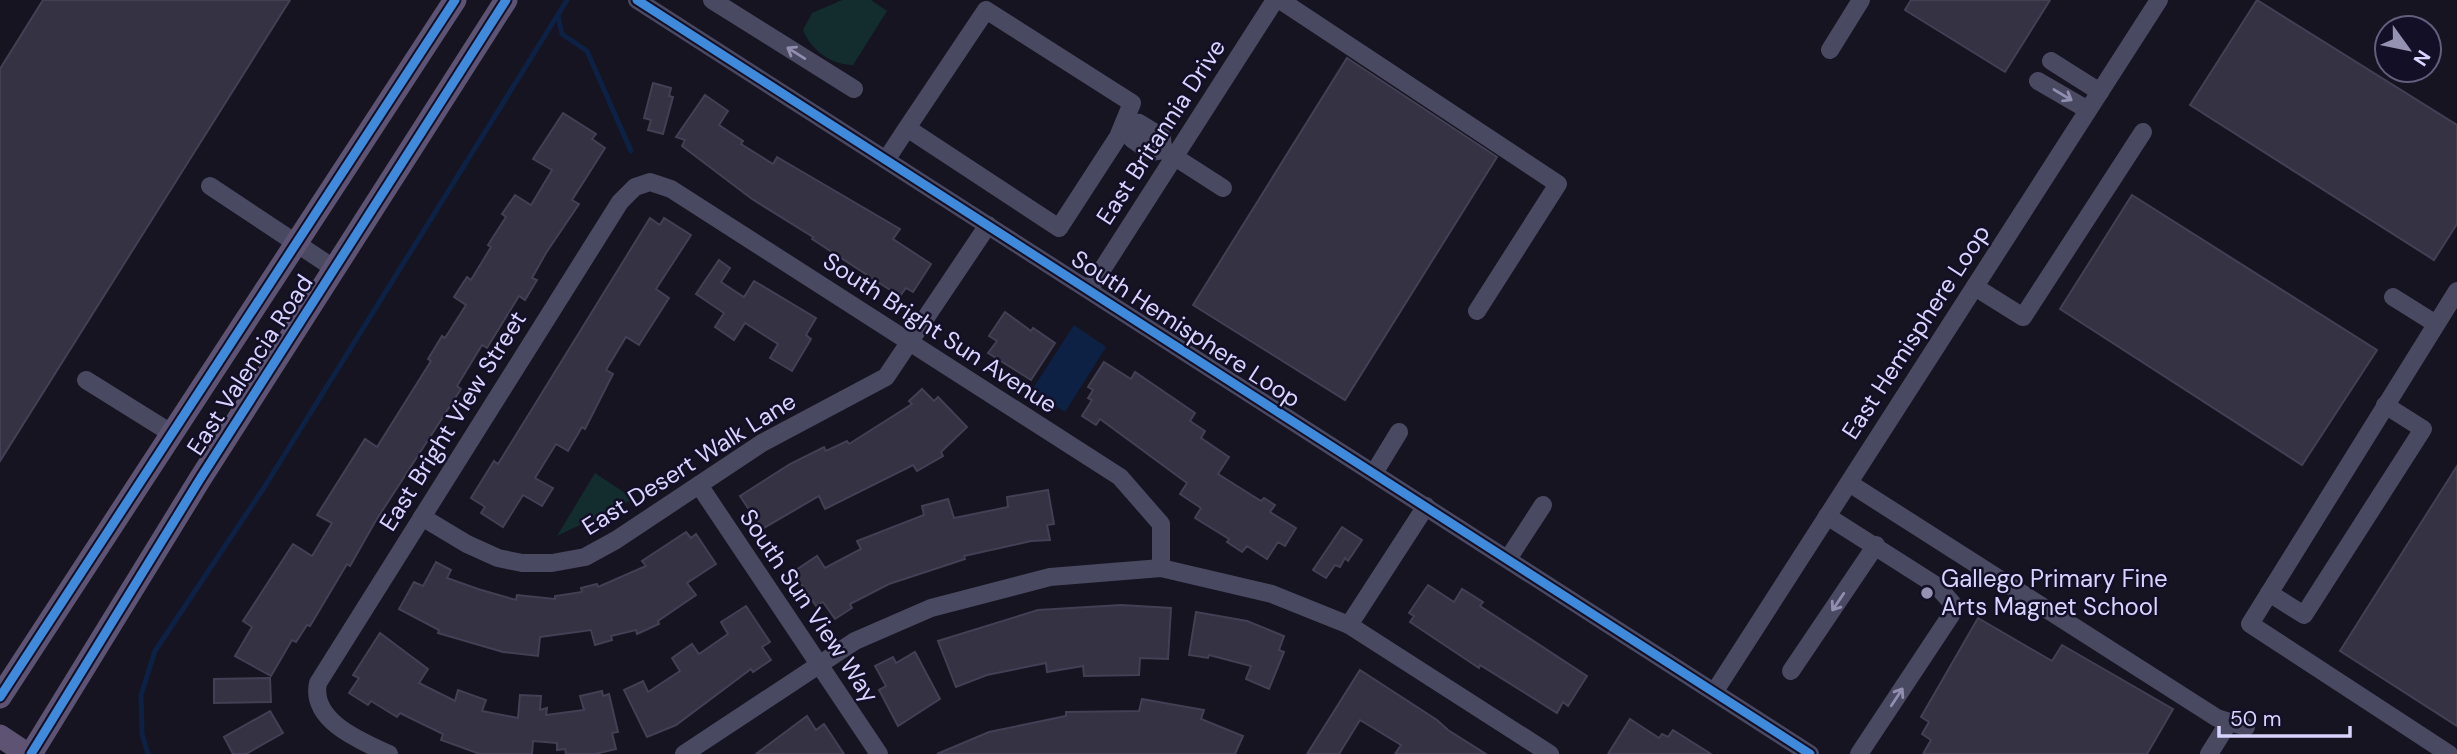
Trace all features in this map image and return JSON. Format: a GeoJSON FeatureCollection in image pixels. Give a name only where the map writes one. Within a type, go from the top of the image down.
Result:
{"type":"FeatureCollection","features":[{"type":"Feature","properties":{"kind":"main road","name":"East Valencia Road"},"geometry":{"type":"LineString","coordinates":[[0,697],[454,0]]}},
{"type":"Feature","properties":{"kind":"main road","name":"East Valencia Road"},"geometry":{"type":"LineString","coordinates":[[29,754],[200,479],[506,0]]}},
{"type":"Feature","properties":{"kind":"main road"},"geometry":{"type":"LineString","coordinates":[[0,736],[29,754]]}},
{"type":"Feature","properties":{"kind":"street","name":"South Hemisphere Loop"},"geometry":{"type":"LineString","coordinates":[[637,0],[1810,754]]}},
{"type":"Feature","properties":{"kind":"street"},"geometry":{"type":"LineString","coordinates":[[712,0],[853,89]]}},
{"type":"Feature","properties":{"kind":"street","name":"East Britannia Drive"},"geometry":{"type":"LineString","coordinates":[[1089,290],[1169,154],[1275,0]]}},
{"type":"Feature","properties":{"kind":"street"},"geometry":{"type":"LineString","coordinates":[[1280,0],[1558,184],[1477,311]]}},
{"type":"Feature","properties":{"kind":"street"},"geometry":{"type":"LineString","coordinates":[[1830,50],[1861,0]]}},
{"type":"Feature","properties":{"kind":"street","name":"East Hemisphere Loop"},"geometry":{"type":"LineString","coordinates":[[1715,691],[2159,0]]}},
{"type":"Feature","properties":{"kind":"street"},"geometry":{"type":"LineString","coordinates":[[886,160],[986,10],[1132,103],[1126,129],[1059,228],[908,128]]}},
{"type":"Feature","properties":{"kind":"street"},"geometry":{"type":"LineString","coordinates":[[2051,61],[2100,92]]}},
{"type":"Feature","properties":{"kind":"street"},"geometry":{"type":"LineString","coordinates":[[2038,80],[2088,110]]}},
{"type":"Feature","properties":{"kind":"street"},"geometry":{"type":"LineString","coordinates":[[1126,129],[1132,139],[1151,152],[1169,154],[1223,188]]}},
{"type":"Feature","properties":{"kind":"street"},"geometry":{"type":"LineString","coordinates":[[1975,287],[2023,317],[2143,132]]}},
{"type":"Feature","properties":{"kind":"street","name":"South Bright Sun Avenue"},"geometry":{"type":"LineString","coordinates":[[640,178],[671,189],[1120,477],[1161,524],[1161,568]]}},
{"type":"Feature","properties":{"kind":"street","name":"East Bright View Street"},"geometry":{"type":"LineString","coordinates":[[389,754],[365,742],[326,716],[318,705],[316,692],[325,668],[620,202],[640,178]]}},
{"type":"Feature","properties":{"kind":"street"},"geometry":{"type":"LineString","coordinates":[[210,186],[335,268]]}},
{"type":"Feature","properties":{"kind":"street","name":"East Desert Walk Lane"},"geometry":{"type":"LineString","coordinates":[[422,517],[467,544],[498,558],[522,563],[552,563],[585,557],[616,540],[779,433],[886,377],[988,225]]}},
{"type":"Feature","properties":{"kind":"street"},"geometry":{"type":"LineString","coordinates":[[2449,754],[2250,624],[2457,290]]}},
{"type":"Feature","properties":{"kind":"street"},"geometry":{"type":"LineString","coordinates":[[2393,297],[2436,324]]}},
{"type":"Feature","properties":{"kind":"street"},"geometry":{"type":"LineString","coordinates":[[86,380],[171,433]]}},
{"type":"Feature","properties":{"kind":"street"},"geometry":{"type":"LineString","coordinates":[[2269,593],[2304,615],[2423,429],[2385,405]]}},
{"type":"Feature","properties":{"kind":"street"},"geometry":{"type":"LineString","coordinates":[[1374,473],[1399,432]]}},
{"type":"Feature","properties":{"kind":"street"},"geometry":{"type":"LineString","coordinates":[[1849,483],[2217,718],[2237,724],[2209,754]]}},
{"type":"Feature","properties":{"kind":"street","name":"South Sun View Way"},"geometry":{"type":"LineString","coordinates":[[699,485],[879,754]]}},
{"type":"Feature","properties":{"kind":"street"},"geometry":{"type":"LineString","coordinates":[[1508,559],[1543,505]]}},
{"type":"Feature","properties":{"kind":"street"},"geometry":{"type":"LineString","coordinates":[[1349,625],[1426,506]]}},
{"type":"Feature","properties":{"kind":"street"},"geometry":{"type":"LineString","coordinates":[[1827,516],[1937,586],[1952,603],[1951,615],[1859,754]]}},
{"type":"Feature","properties":{"kind":"street"},"geometry":{"type":"LineString","coordinates":[[1791,671],[1876,545]]}},
{"type":"Feature","properties":{"kind":"street"},"geometry":{"type":"LineString","coordinates":[[684,754],[855,640],[931,608],[1050,577],[1161,568],[1272,594],[1349,625],[1550,754]]}},
{"type":"Feature","properties":{"kind":"green space"},"geometry":{"type":"Polygon","coordinates":[[[842,0],[871,0],[887,11],[853,65],[837,62],[823,55],[811,44],[803,30],[812,13],[842,0]]]}},
{"type":"Feature","properties":{"kind":"green space"},"geometry":{"type":"Polygon","coordinates":[[[595,473],[634,499],[557,536],[595,473]]]}},
{"type":"Feature","properties":{"kind":"water"},"geometry":{"type":"Polygon","coordinates":[[[1074,325],[1106,347],[1065,412],[1032,390],[1074,325]]]}},
{"type":"Feature","properties":{"kind":"building"},"geometry":{"type":"Polygon","coordinates":[[[43,0],[290,0],[0,461],[0,69],[43,0]]]}},
{"type":"Feature","properties":{"kind":"building"},"geometry":{"type":"Polygon","coordinates":[[[1911,0],[2050,0],[2005,72],[1905,10],[1911,0]]]}},
{"type":"Feature","properties":{"kind":"building"},"geometry":{"type":"Polygon","coordinates":[[[2257,0],[2373,72],[2373,84],[2391,84],[2457,125],[2457,224],[2434,260],[2190,105],[2257,0]]]}},
{"type":"Feature","properties":{"kind":"building"},"geometry":{"type":"Polygon","coordinates":[[[1347,58],[1497,157],[1345,400],[1193,305],[1347,58]]]}},
{"type":"Feature","properties":{"kind":"building"},"geometry":{"type":"Polygon","coordinates":[[[653,83],[671,88],[669,96],[673,97],[663,134],[648,130],[651,120],[644,118],[653,83]]]}},
{"type":"Feature","properties":{"kind":"building"},"geometry":{"type":"Polygon","coordinates":[[[705,95],[728,111],[719,125],[743,141],[741,144],[773,164],[777,157],[900,229],[893,239],[931,264],[913,292],[906,288],[900,296],[887,288],[752,199],[682,146],[685,140],[676,137],[705,95]]]}},
{"type":"Feature","properties":{"kind":"building"},"geometry":{"type":"Polygon","coordinates":[[[563,113],[596,134],[592,139],[605,148],[572,200],[579,204],[546,253],[532,278],[537,280],[525,300],[519,296],[487,348],[482,345],[457,386],[461,389],[375,522],[350,566],[347,564],[310,626],[307,625],[296,642],[292,640],[271,676],[235,656],[252,627],[243,621],[293,544],[312,556],[332,523],[317,515],[365,439],[377,447],[431,361],[428,359],[442,336],[445,338],[466,305],[454,297],[467,277],[471,280],[491,247],[488,245],[506,217],[502,214],[515,195],[531,205],[552,170],[533,159],[563,113]]]}},
{"type":"Feature","properties":{"kind":"building"},"geometry":{"type":"Polygon","coordinates":[[[2132,195],[2377,350],[2302,465],[2060,309],[2132,195]]]}},
{"type":"Feature","properties":{"kind":"building"},"geometry":{"type":"Polygon","coordinates":[[[650,218],[660,225],[664,218],[691,235],[656,289],[669,298],[639,345],[626,337],[606,370],[613,374],[585,429],[582,427],[568,451],[556,444],[535,478],[553,488],[542,506],[523,495],[503,527],[481,513],[485,507],[471,498],[494,461],[498,464],[650,218]]]}},
{"type":"Feature","properties":{"kind":"building"},"geometry":{"type":"Polygon","coordinates":[[[719,260],[730,268],[721,282],[744,297],[754,281],[816,318],[806,335],[811,339],[792,371],[770,358],[778,344],[745,323],[734,340],[715,327],[724,313],[696,294],[719,260]]]}},
{"type":"Feature","properties":{"kind":"building"},"geometry":{"type":"Polygon","coordinates":[[[1005,312],[1031,331],[1033,328],[1055,343],[1031,380],[988,353],[997,341],[989,336],[1005,312]]]}},
{"type":"Feature","properties":{"kind":"building"},"geometry":{"type":"Polygon","coordinates":[[[1104,362],[1131,379],[1135,372],[1195,413],[1190,421],[1205,431],[1201,438],[1229,457],[1218,474],[1261,501],[1264,498],[1275,505],[1270,512],[1296,528],[1285,546],[1278,542],[1267,559],[1247,546],[1242,552],[1227,542],[1229,539],[1195,518],[1201,508],[1180,494],[1187,483],[1100,419],[1096,425],[1082,416],[1092,400],[1088,398],[1093,390],[1088,387],[1104,362]]]}},
{"type":"Feature","properties":{"kind":"building"},"geometry":{"type":"Polygon","coordinates":[[[922,389],[934,401],[938,397],[967,427],[941,452],[943,456],[917,471],[913,465],[825,509],[819,496],[762,529],[740,496],[790,464],[824,447],[826,451],[847,441],[849,444],[912,404],[909,401],[922,389]]]}},
{"type":"Feature","properties":{"kind":"building"},"geometry":{"type":"Polygon","coordinates":[[[2457,466],[2457,726],[2340,651],[2457,466]]]}},
{"type":"Feature","properties":{"kind":"building"},"geometry":{"type":"Polygon","coordinates":[[[1048,490],[1054,524],[1047,525],[1050,540],[1031,541],[964,556],[965,559],[889,584],[850,604],[852,608],[835,619],[823,602],[816,606],[793,572],[817,556],[825,568],[861,549],[857,541],[924,515],[922,506],[948,499],[954,518],[1008,507],[1007,497],[1048,490]]]}},
{"type":"Feature","properties":{"kind":"building"},"geometry":{"type":"Polygon","coordinates":[[[1342,527],[1362,540],[1348,561],[1345,558],[1340,567],[1335,565],[1326,578],[1313,570],[1342,527]]]}},
{"type":"Feature","properties":{"kind":"building"},"geometry":{"type":"Polygon","coordinates":[[[686,532],[691,538],[696,534],[716,564],[687,583],[696,595],[658,621],[659,624],[637,634],[636,630],[611,636],[612,640],[595,645],[591,630],[540,637],[538,656],[503,652],[438,633],[439,630],[399,609],[414,582],[423,586],[436,562],[451,570],[447,578],[478,589],[516,600],[517,595],[555,599],[555,596],[582,592],[581,588],[597,584],[598,587],[646,566],[642,561],[686,532]]]}},
{"type":"Feature","properties":{"kind":"building"},"geometry":{"type":"Polygon","coordinates":[[[1428,585],[1454,602],[1462,589],[1483,602],[1480,606],[1587,676],[1568,706],[1563,702],[1557,713],[1480,665],[1479,668],[1410,622],[1414,616],[1409,613],[1428,585]]]}},
{"type":"Feature","properties":{"kind":"building"},"geometry":{"type":"Polygon","coordinates":[[[1121,605],[1171,608],[1168,659],[1140,658],[1139,675],[1084,676],[1083,666],[1047,672],[1046,663],[987,675],[956,687],[938,641],[1038,610],[1121,605]]]}},
{"type":"Feature","properties":{"kind":"building"},"geometry":{"type":"Polygon","coordinates":[[[746,606],[770,642],[762,647],[771,660],[753,672],[751,669],[676,725],[647,737],[624,690],[643,681],[648,692],[680,671],[672,658],[692,644],[699,654],[728,634],[721,622],[746,606]]]}},
{"type":"Feature","properties":{"kind":"building"},"geometry":{"type":"Polygon","coordinates":[[[1196,612],[1247,621],[1284,636],[1279,650],[1284,652],[1269,689],[1246,679],[1251,666],[1209,655],[1208,658],[1189,655],[1196,612]]]}},
{"type":"Feature","properties":{"kind":"building","name":"Gallego Primary Fine Arts Magnet School"},"geometry":{"type":"Polygon","coordinates":[[[1978,618],[2052,661],[2062,645],[2173,709],[2147,754],[1923,754],[1931,740],[1922,734],[1929,722],[1921,717],[1978,618]]]}},
{"type":"Feature","properties":{"kind":"building"},"geometry":{"type":"Polygon","coordinates":[[[380,633],[428,669],[419,683],[455,701],[458,690],[486,700],[482,711],[518,718],[520,695],[541,696],[540,710],[547,708],[546,715],[584,710],[580,696],[602,691],[603,696],[609,694],[618,732],[612,733],[616,749],[595,754],[566,754],[565,749],[557,750],[557,743],[533,741],[532,754],[480,754],[441,740],[443,734],[400,713],[397,717],[371,701],[368,705],[349,693],[359,678],[353,675],[380,633]]]}},
{"type":"Feature","properties":{"kind":"building"},"geometry":{"type":"Polygon","coordinates":[[[915,652],[940,699],[898,726],[879,690],[886,686],[875,666],[893,657],[896,663],[915,652]]]}},
{"type":"Feature","properties":{"kind":"building"},"geometry":{"type":"Polygon","coordinates":[[[1360,670],[1486,754],[1395,754],[1401,745],[1360,720],[1339,754],[1307,754],[1360,670]]]}},
{"type":"Feature","properties":{"kind":"building"},"geometry":{"type":"Polygon","coordinates":[[[270,678],[271,702],[214,703],[214,679],[270,678]]]}},
{"type":"Feature","properties":{"kind":"building"},"geometry":{"type":"Polygon","coordinates":[[[1142,699],[1204,710],[1201,719],[1243,736],[1235,754],[937,754],[989,732],[1066,716],[1066,712],[1139,711],[1142,699]]]}},
{"type":"Feature","properties":{"kind":"building"},"geometry":{"type":"Polygon","coordinates":[[[270,711],[283,733],[246,754],[233,754],[224,737],[270,711]]]}},
{"type":"Feature","properties":{"kind":"building"},"geometry":{"type":"Polygon","coordinates":[[[807,716],[816,730],[824,724],[844,754],[756,754],[807,716]]]}},
{"type":"Feature","properties":{"kind":"building"},"geometry":{"type":"Polygon","coordinates":[[[1630,719],[1659,738],[1662,734],[1668,737],[1673,730],[1711,754],[1608,754],[1630,719]]]}},
{"type":"Feature","properties":{"kind":"waterway"},"geometry":{"type":"LineString","coordinates":[[148,754],[142,734],[141,695],[155,651],[265,486],[567,0]]}},
{"type":"Feature","properties":{"kind":"waterway"},"geometry":{"type":"LineString","coordinates":[[558,16],[562,34],[587,51],[631,151]]}},
{"type":"Feature","properties":{"kind":"cycle path"},"geometry":{"type":"LineString","coordinates":[[0,697],[455,0]]}},
{"type":"Feature","properties":{"kind":"cycle path"},"geometry":{"type":"LineString","coordinates":[[31,754],[200,479],[506,0]]}},
{"type":"Feature","properties":{"kind":"cycle path"},"geometry":{"type":"LineString","coordinates":[[637,0],[1810,754]]}},
{"type":"Feature","properties":{"kind":"place","name":"Gallego Primary Fine Arts Magnet School"},"geometry":{"type":"Point","coordinates":[1927,593]}}]}
